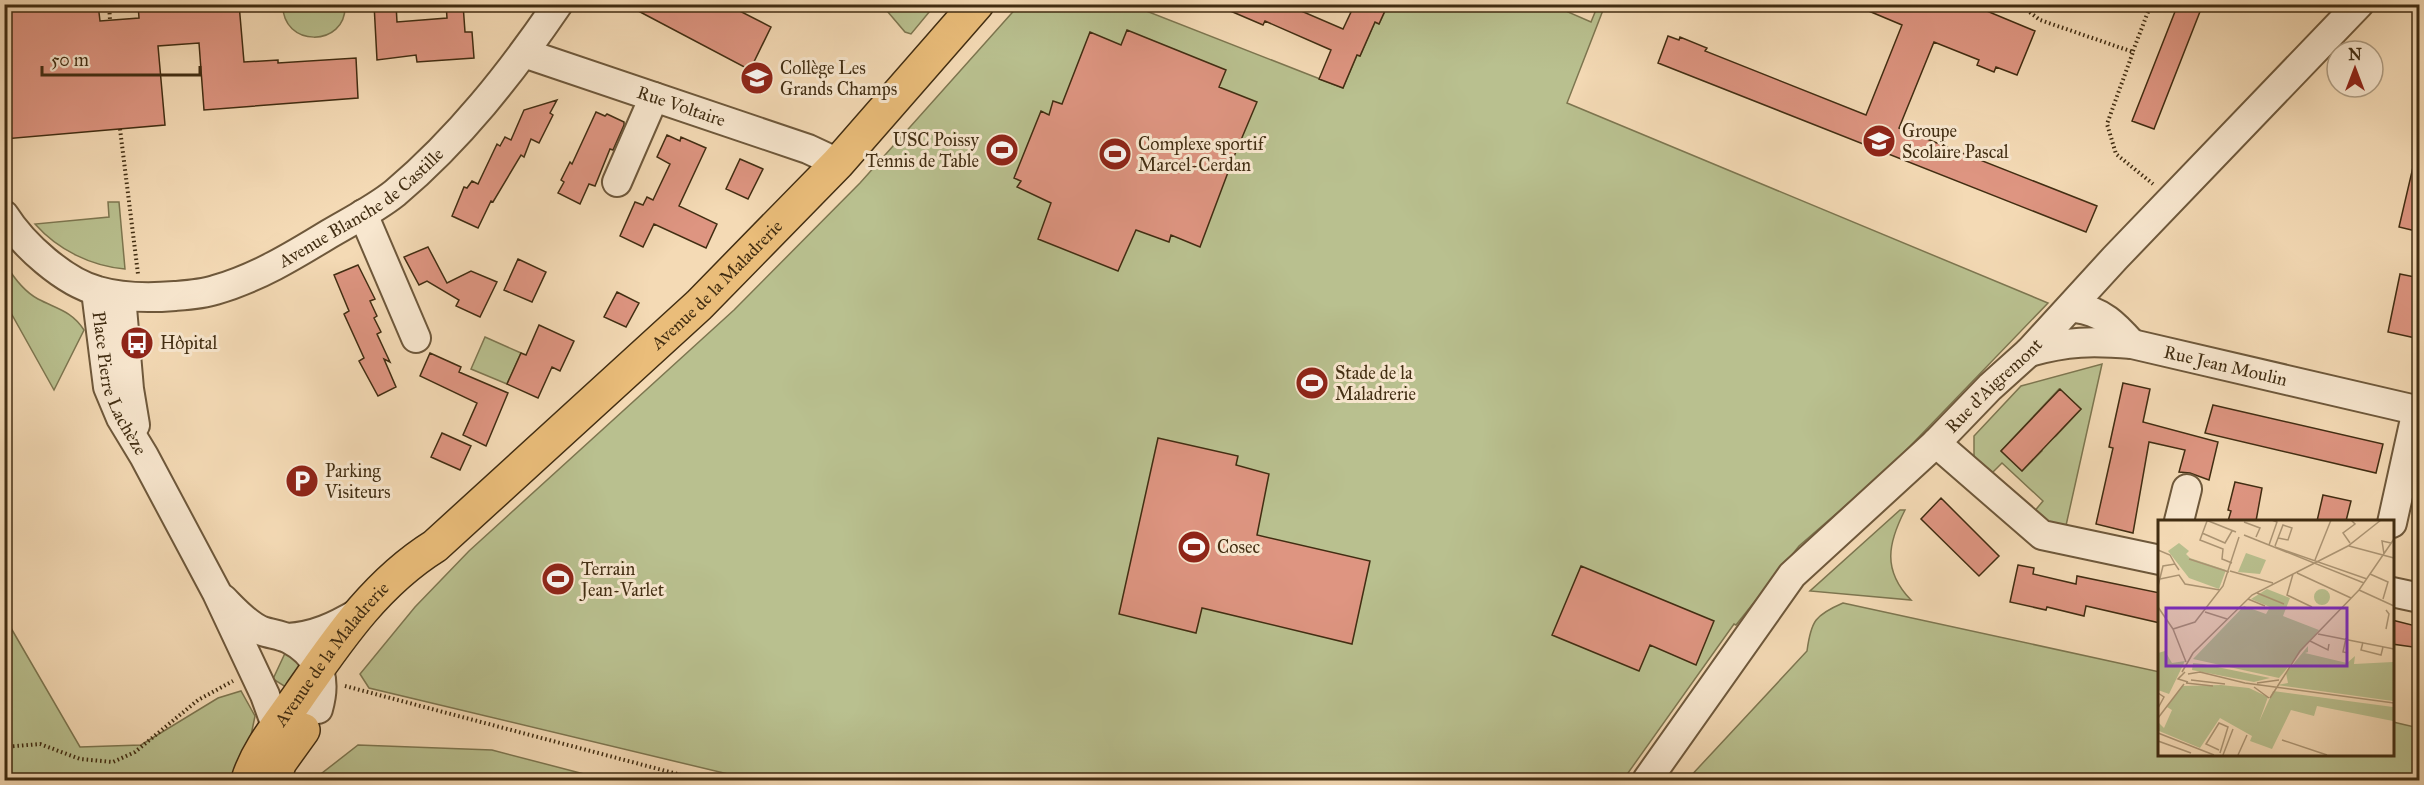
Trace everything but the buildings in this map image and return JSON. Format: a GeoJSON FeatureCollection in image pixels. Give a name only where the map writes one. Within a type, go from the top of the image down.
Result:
{"type":"FeatureCollection","features":[{"type":"Feature","properties":{"kind":"main road","name":"Avenue de la Maladrerie"},"geometry":{"type":"LineString","coordinates":[[273,780],[324,686],[358,613],[409,562],[435,546],[699,305],[838,163],[977,4]]}},
{"type":"Feature","properties":{"kind":"main road","name":"Avenue de la Maladrerie"},"geometry":{"type":"LineString","coordinates":[[248,780],[254,763],[275,729],[324,686],[421,569],[435,546]]}},
{"type":"Feature","properties":{"kind":"street","name":"Avenue Blanche de Castille"},"geometry":{"type":"LineString","coordinates":[[119,287],[165,297],[214,291],[280,264],[363,214],[393,194],[453,138],[524,54],[558,4]]}},
{"type":"Feature","properties":{"kind":"street","name":"Rue d'Aigremont"},"geometry":{"type":"LineString","coordinates":[[1647,780],[1792,575],[1936,443],[1990,387],[2084,308],[2105,269],[2359,4]]}},
{"type":"Feature","properties":{"kind":"street","name":"Rue Voltaire"},"geometry":{"type":"LineString","coordinates":[[524,54],[808,149],[838,163]]}},
{"type":"Feature","properties":{"kind":"street"},"geometry":{"type":"LineString","coordinates":[[617,182],[654,97]]}},
{"type":"Feature","properties":{"kind":"street"},"geometry":{"type":"LineString","coordinates":[[363,214],[416,338]]}},
{"type":"Feature","properties":{"kind":"street"},"geometry":{"type":"LineString","coordinates":[[7,228],[60,272],[119,287]]}},
{"type":"Feature","properties":{"kind":"street","name":"Place Pierre Lachèze"},"geometry":{"type":"LineString","coordinates":[[119,287],[108,387],[121,418],[144,456],[217,593]]}},
{"type":"Feature","properties":{"kind":"street"},"geometry":{"type":"LineString","coordinates":[[2084,308],[2088,341]]}},
{"type":"Feature","properties":{"kind":"street"},"geometry":{"type":"LineString","coordinates":[[2084,308],[2132,344]]}},
{"type":"Feature","properties":{"kind":"street","name":"Rue Jean Moulin"},"geometry":{"type":"LineString","coordinates":[[2029,352],[2057,344],[2088,341],[2132,344],[2418,411]]}},
{"type":"Feature","properties":{"kind":"street"},"geometry":{"type":"LineString","coordinates":[[2393,520],[2418,411]]}},
{"type":"Feature","properties":{"kind":"street"},"geometry":{"type":"LineString","coordinates":[[1936,443],[2042,535],[2158,560]]}},
{"type":"Feature","properties":{"kind":"street"},"geometry":{"type":"LineString","coordinates":[[2179,520],[2187,489]]}},
{"type":"Feature","properties":{"kind":"street"},"geometry":{"type":"LineString","coordinates":[[2394,592],[2420,598]]}},
{"type":"Feature","properties":{"kind":"street"},"geometry":{"type":"LineString","coordinates":[[217,593],[242,618],[261,631],[288,638],[310,637],[358,613]]}},
{"type":"Feature","properties":{"kind":"street"},"geometry":{"type":"LineString","coordinates":[[217,593],[264,695],[274,720],[275,729]]}},
{"type":"Feature","properties":{"kind":"street"},"geometry":{"type":"LineString","coordinates":[[288,638],[306,651],[324,686]]}},
{"type":"Feature","properties":{"kind":"path"},"geometry":{"type":"LineString","coordinates":[[109,4],[110,20]]}},
{"type":"Feature","properties":{"kind":"path"},"geometry":{"type":"LineString","coordinates":[[2019,4],[2040,20],[2133,52]]}},
{"type":"Feature","properties":{"kind":"path"},"geometry":{"type":"LineString","coordinates":[[2151,4],[2107,124],[2116,154],[2173,198]]}},
{"type":"Feature","properties":{"kind":"path"},"geometry":{"type":"LineString","coordinates":[[119,287],[120,129]]}},
{"type":"Feature","properties":{"kind":"path"},"geometry":{"type":"LineString","coordinates":[[4,747],[39,744],[81,759],[113,762],[135,752],[198,700],[252,670]]}},
{"type":"Feature","properties":{"kind":"path"},"geometry":{"type":"LineString","coordinates":[[324,686],[700,780]]}},
{"type":"Feature","properties":{"kind":"green space"},"geometry":{"type":"Polygon","coordinates":[[[283,4],[345,5],[343,19],[336,29],[326,35],[314,37],[302,35],[292,29],[285,18],[283,4]]]}},
{"type":"Feature","properties":{"kind":"green space"},"geometry":{"type":"Polygon","coordinates":[[[882,5],[935,5],[911,34],[905,32],[882,5]]]}},
{"type":"Feature","properties":{"kind":"green space","name":"Stade de la Maladrerie"},"geometry":{"type":"Polygon","coordinates":[[[1019,5],[1131,5],[1343,88],[1357,55],[1360,56],[1375,22],[1379,24],[1388,5],[1563,5],[1561,9],[1591,22],[1598,5],[1605,5],[1567,103],[2048,303],[1890,467],[1799,546],[1736,625],[1734,624],[1623,780],[753,780],[369,688],[360,674],[415,607],[469,551],[734,310],[860,183],[1019,5]]]}},
{"type":"Feature","properties":{"kind":"green space"},"geometry":{"type":"Polygon","coordinates":[[[108,202],[119,202],[125,269],[100,264],[76,255],[54,242],[35,224],[109,217],[108,202]]]}},
{"type":"Feature","properties":{"kind":"green space"},"geometry":{"type":"Polygon","coordinates":[[[6,265],[29,293],[69,314],[84,330],[54,390],[6,304],[6,265]]]}},
{"type":"Feature","properties":{"kind":"green space"},"geometry":{"type":"Polygon","coordinates":[[[485,337],[521,353],[507,384],[471,369],[485,337]]]}},
{"type":"Feature","properties":{"kind":"green space"},"geometry":{"type":"Polygon","coordinates":[[[2102,364],[2065,530],[2048,526],[2033,513],[2043,501],[2002,463],[1991,474],[1974,457],[1974,436],[2021,386],[2102,364]],[[2059,389],[2001,451],[2022,471],[2042,451],[2040,448],[2056,436],[2081,409],[2059,389]]]}},
{"type":"Feature","properties":{"kind":"green space"},"geometry":{"type":"Polygon","coordinates":[[[1900,510],[1905,510],[1892,545],[1892,567],[1895,578],[1911,600],[1810,591],[1900,510]]]}},
{"type":"Feature","properties":{"kind":"green space"},"geometry":{"type":"Polygon","coordinates":[[[1843,603],[2158,672],[2158,755],[2394,755],[2394,722],[2419,728],[2419,780],[1687,780],[1807,651],[1813,626],[1826,611],[1843,603]]]}},
{"type":"Feature","properties":{"kind":"green space"},"geometry":{"type":"Polygon","coordinates":[[[4,616],[80,747],[141,745],[218,698],[241,691],[255,716],[249,745],[236,780],[5,780],[4,616]]]}},
{"type":"Feature","properties":{"kind":"green space"},"geometry":{"type":"Polygon","coordinates":[[[287,649],[306,667],[289,689],[273,679],[287,649]]]}},
{"type":"Feature","properties":{"kind":"green space"},"geometry":{"type":"Polygon","coordinates":[[[358,745],[492,750],[607,780],[319,780],[317,777],[358,745]]]}},
{"type":"Feature","properties":{"kind":"place","name":"Collège Les Grands Champs"},"geometry":{"type":"Point","coordinates":[757,78]}},
{"type":"Feature","properties":{"kind":"place","name":"Groupe Scolaire Pascal"},"geometry":{"type":"Point","coordinates":[1879,141]}},
{"type":"Feature","properties":{"kind":"place","name":"USC Poissy Tennis de Table"},"geometry":{"type":"Point","coordinates":[1002,150]}},
{"type":"Feature","properties":{"kind":"place","name":"Complexe sportif Marcel-Cerdan"},"geometry":{"type":"Point","coordinates":[1115,154]}},
{"type":"Feature","properties":{"kind":"place","name":"Hôpital"},"geometry":{"type":"Point","coordinates":[137,343]}},
{"type":"Feature","properties":{"kind":"place","name":"Stade de la Maladrerie"},"geometry":{"type":"Point","coordinates":[1312,383]}},
{"type":"Feature","properties":{"kind":"place","name":"Parking Visiteurs"},"geometry":{"type":"Point","coordinates":[302,481]}},
{"type":"Feature","properties":{"kind":"place","name":"Cosec"},"geometry":{"type":"Point","coordinates":[1194,547]}},
{"type":"Feature","properties":{"kind":"place","name":"Terrain Jean-Varlet"},"geometry":{"type":"Point","coordinates":[558,579]}}]}
